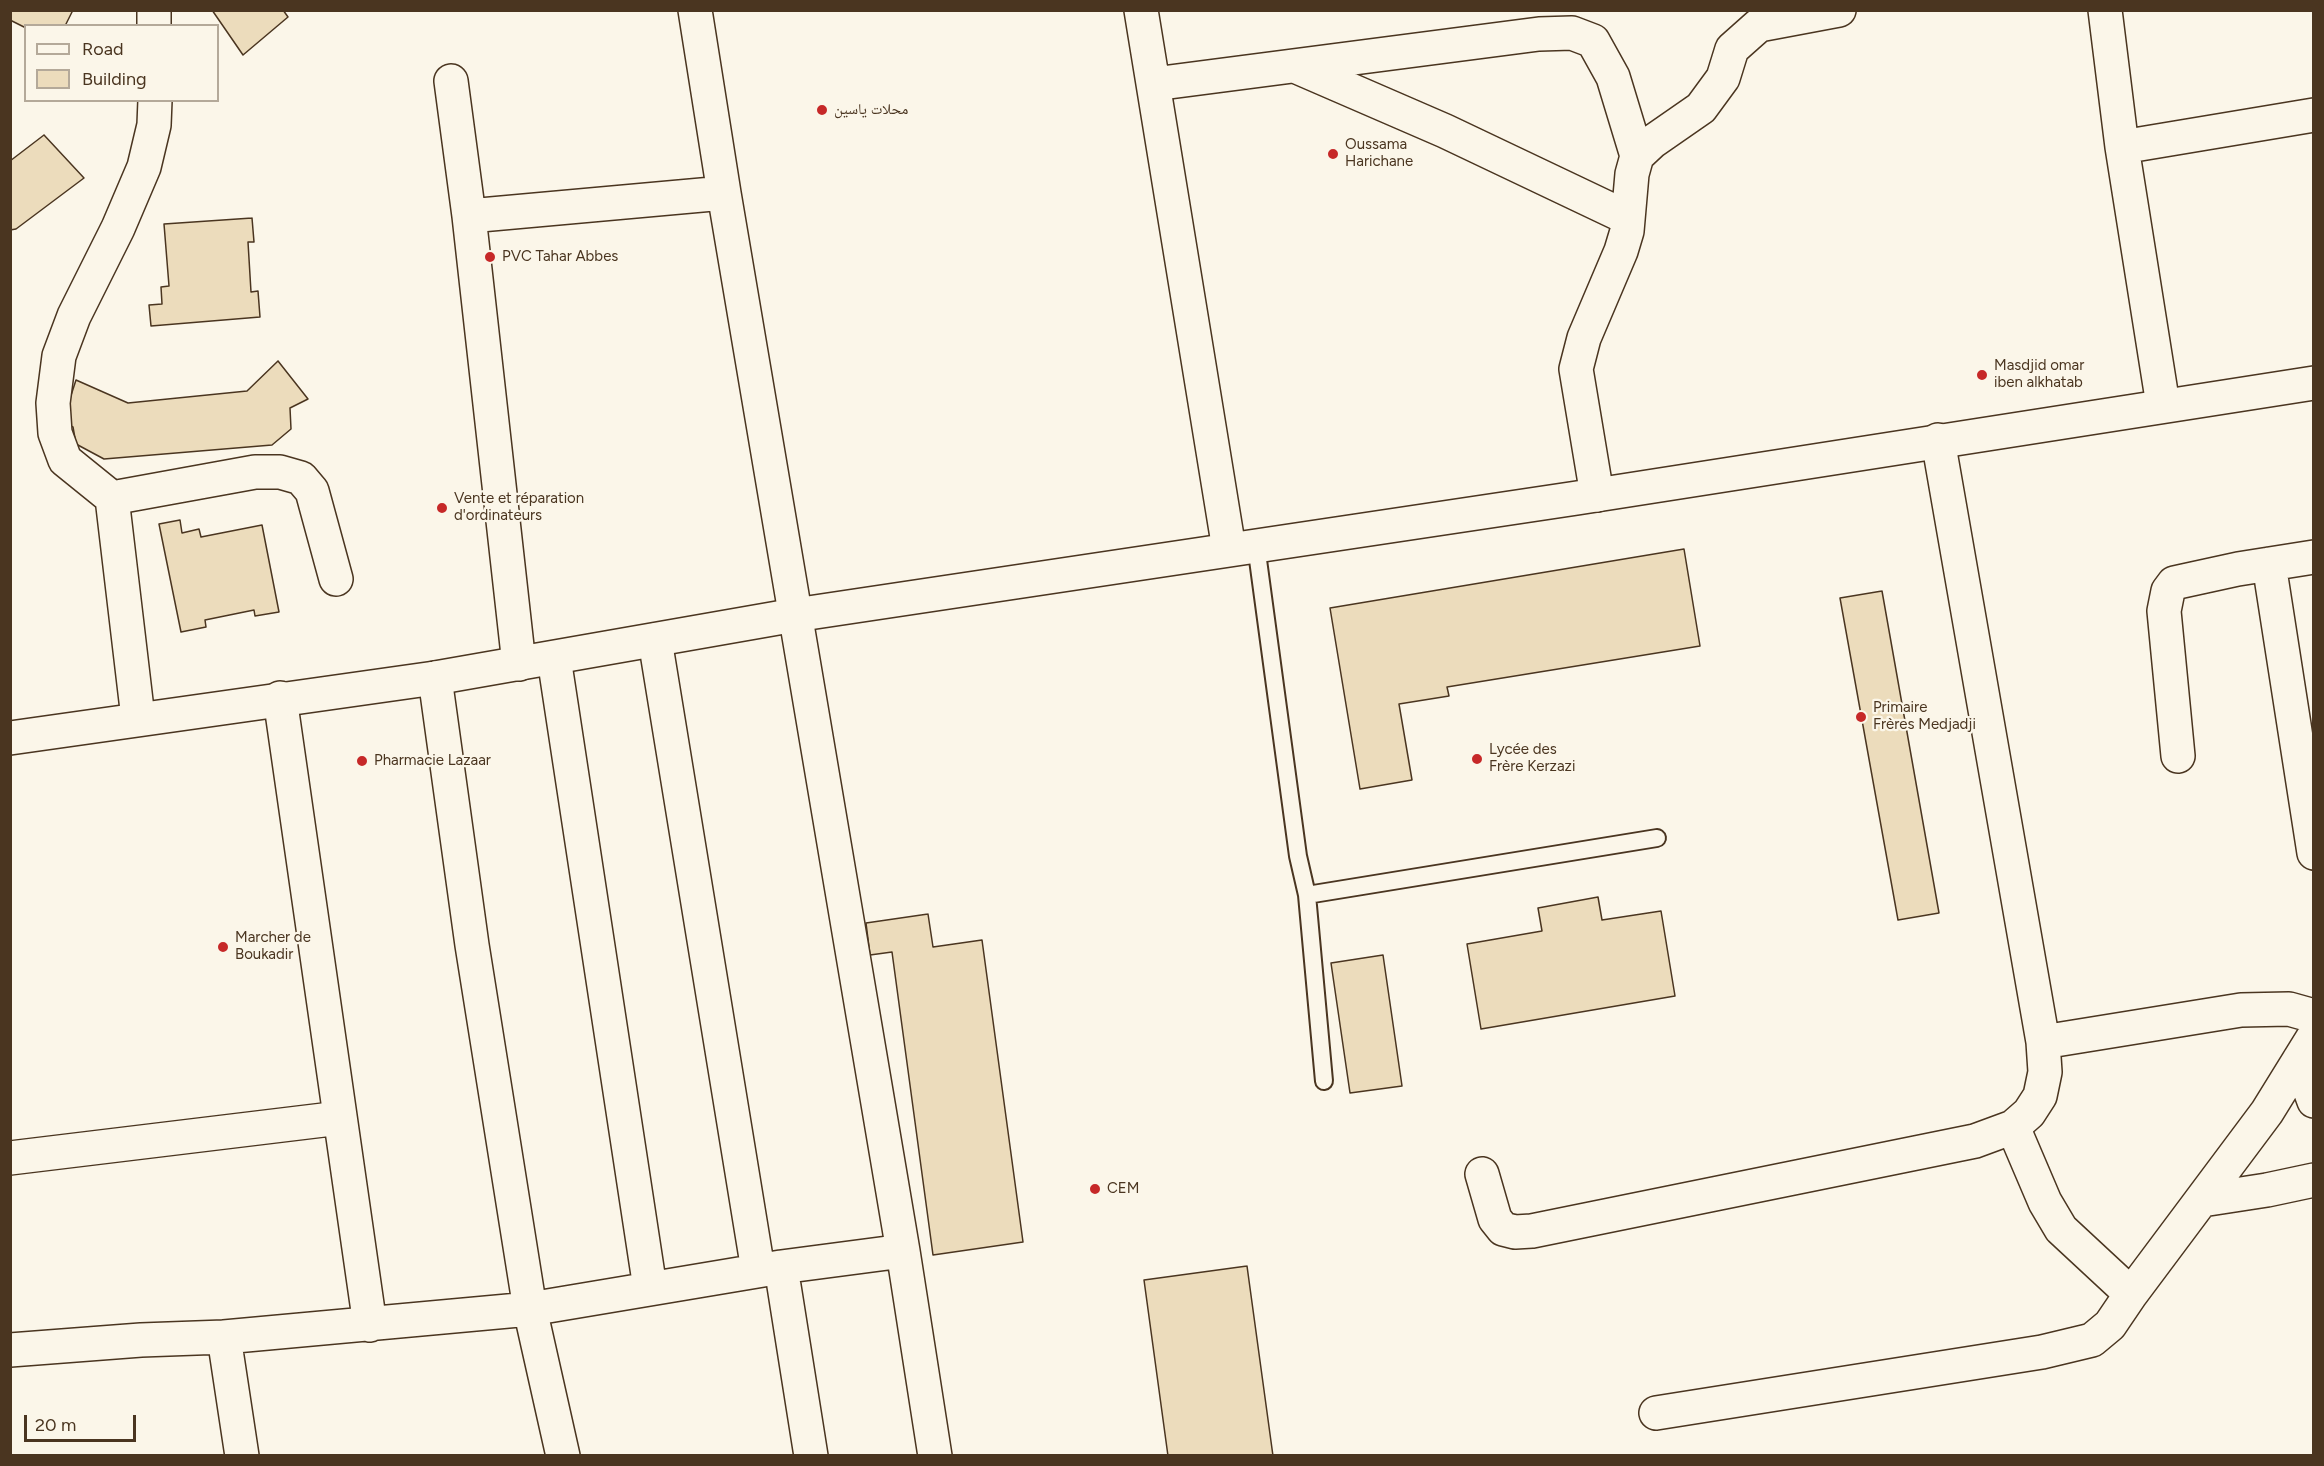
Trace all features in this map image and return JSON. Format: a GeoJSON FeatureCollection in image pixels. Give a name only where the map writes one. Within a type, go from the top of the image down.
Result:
{"type":"FeatureCollection","features":[{"type":"Feature","properties":{"kind":"street"},"geometry":{"type":"LineString","coordinates":[[695,10],[903,1251],[935,1455]]}},
{"type":"Feature","properties":{"kind":"street"},"geometry":{"type":"LineString","coordinates":[[1141,10],[1243,547]]}},
{"type":"Feature","properties":{"kind":"street"},"geometry":{"type":"LineString","coordinates":[[1597,495],[1575,369],[1579,352],[1621,251],[1628,218],[1632,174],[1637,156],[1652,142],[1701,108],[1723,78],[1732,49],[1759,25],[1839,10]]}},
{"type":"Feature","properties":{"kind":"street"},"geometry":{"type":"LineString","coordinates":[[2105,10],[2122,147],[2163,405]]}},
{"type":"Feature","properties":{"kind":"street"},"geometry":{"type":"LineString","coordinates":[[1154,84],[1539,34],[1572,33],[1593,41],[1613,77],[1637,156]]}},
{"type":"Feature","properties":{"kind":"street"},"geometry":{"type":"LineString","coordinates":[[1295,66],[1445,131],[1628,218]]}},
{"type":"Feature","properties":{"kind":"street"},"geometry":{"type":"LineString","coordinates":[[451,81],[469,216],[519,664]]}},
{"type":"Feature","properties":{"kind":"street"},"geometry":{"type":"LineString","coordinates":[[138,718],[112,498],[65,460],[55,433],[53,403],[59,356],[144,167],[154,125],[155,102]]}},
{"type":"Feature","properties":{"kind":"street"},"geometry":{"type":"LineString","coordinates":[[2122,147],[2313,116]]}},
{"type":"Feature","properties":{"kind":"street"},"geometry":{"type":"LineString","coordinates":[[469,216],[724,193]]}},
{"type":"Feature","properties":{"kind":"street"},"geometry":{"type":"LineString","coordinates":[[10,738],[138,718],[435,678],[795,615],[1597,495],[2313,383]]}},
{"type":"Feature","properties":{"kind":"street"},"geometry":{"type":"LineString","coordinates":[[1482,1174],[1495,1219],[1503,1229],[1515,1232],[1532,1231],[1975,1142],[2013,1127],[2029,1113],[2040,1096],[2045,1072],[2043,1042],[1938,440]]}},
{"type":"Feature","properties":{"kind":"street"},"geometry":{"type":"LineString","coordinates":[[112,498],[255,472],[280,472],[301,478],[312,491],[336,579]]}},
{"type":"Feature","properties":{"kind":"street"},"geometry":{"type":"LineString","coordinates":[[2178,756],[2164,611],[2168,591],[2174,583],[2268,564],[2313,558]]}},
{"type":"Feature","properties":{"kind":"street"},"geometry":{"type":"LineString","coordinates":[[2268,564],[2313,852]]}},
{"type":"Feature","properties":{"kind":"street"},"geometry":{"type":"LineString","coordinates":[[655,640],[769,1268],[811,1455]]}},
{"type":"Feature","properties":{"kind":"street"},"geometry":{"type":"LineString","coordinates":[[554,658],[650,1288]]}},
{"type":"Feature","properties":{"kind":"street"},"geometry":{"type":"LineString","coordinates":[[435,678],[472,945],[530,1309],[563,1455]]}},
{"type":"Feature","properties":{"kind":"street"},"geometry":{"type":"LineString","coordinates":[[280,698],[370,1325]]}},
{"type":"Feature","properties":{"kind":"street"},"geometry":{"type":"LineString","coordinates":[[2043,1042],[2241,1010],[2289,1009],[2313,1016]]}},
{"type":"Feature","properties":{"kind":"street"},"geometry":{"type":"LineString","coordinates":[[2306,1048],[2313,1101]]}},
{"type":"Feature","properties":{"kind":"street"},"geometry":{"type":"LineString","coordinates":[[1656,1413],[2042,1352],[2092,1340],[2110,1325],[2267,1112],[2306,1048]]}},
{"type":"Feature","properties":{"kind":"street"},"geometry":{"type":"LineString","coordinates":[[10,1158],[340,1118]]}},
{"type":"Feature","properties":{"kind":"street"},"geometry":{"type":"LineString","coordinates":[[2013,1127],[2044,1202],[2061,1229],[2131,1294]]}},
{"type":"Feature","properties":{"kind":"street"},"geometry":{"type":"LineString","coordinates":[[2202,1200],[2313,1180]]}},
{"type":"Feature","properties":{"kind":"street"},"geometry":{"type":"LineString","coordinates":[[10,1350],[141,1340],[224,1337],[530,1309],[769,1268],[903,1251]]}},
{"type":"Feature","properties":{"kind":"street"},"geometry":{"type":"LineString","coordinates":[[224,1337],[242,1455]]}},
{"type":"Feature","properties":{"kind":"lane"},"geometry":{"type":"LineString","coordinates":[[1243,547],[1307,895],[1324,1081]]}},
{"type":"Feature","properties":{"kind":"lane"},"geometry":{"type":"LineString","coordinates":[[1307,895],[1657,838]]}},
{"type":"Feature","properties":{"kind":"building"},"geometry":{"type":"Polygon","coordinates":[[[10,10],[73,10],[66,24],[24,24],[24,27],[10,20],[10,10]]]}},
{"type":"Feature","properties":{"kind":"building"},"geometry":{"type":"Polygon","coordinates":[[[212,10],[283,10],[288,17],[243,55],[212,10]]]}},
{"type":"Feature","properties":{"kind":"building"},"geometry":{"type":"Polygon","coordinates":[[[44,135],[84,178],[16,229],[10,230],[10,161],[44,135]]]}},
{"type":"Feature","properties":{"kind":"building"},"geometry":{"type":"Polygon","coordinates":[[[252,218],[254,242],[248,242],[251,292],[258,291],[260,317],[151,326],[149,305],[162,304],[161,287],[169,286],[164,224],[252,218]]]}},
{"type":"Feature","properties":{"kind":"building"},"geometry":{"type":"Polygon","coordinates":[[[278,361],[308,399],[290,408],[291,429],[272,445],[104,459],[76,444],[73,427],[62,423],[76,380],[128,403],[247,391],[278,361]]]}},
{"type":"Feature","properties":{"kind":"building"},"geometry":{"type":"Polygon","coordinates":[[[180,520],[182,533],[199,529],[201,537],[262,525],[279,612],[255,616],[254,610],[205,620],[206,627],[181,632],[159,524],[180,520]]]}},
{"type":"Feature","properties":{"kind":"building"},"geometry":{"type":"Polygon","coordinates":[[[1684,549],[1700,646],[1447,687],[1449,696],[1399,704],[1412,780],[1360,789],[1330,608],[1684,549]]]}},
{"type":"Feature","properties":{"kind":"building"},"geometry":{"type":"Polygon","coordinates":[[[1882,591],[1939,913],[1898,920],[1840,598],[1882,591]]]}},
{"type":"Feature","properties":{"kind":"building"},"geometry":{"type":"Polygon","coordinates":[[[1598,897],[1602,920],[1661,911],[1675,996],[1481,1029],[1467,944],[1542,931],[1538,908],[1598,897]]]}},
{"type":"Feature","properties":{"kind":"building"},"geometry":{"type":"Polygon","coordinates":[[[928,914],[933,947],[982,940],[1023,1242],[933,1255],[892,952],[870,955],[866,923],[928,914]]]}},
{"type":"Feature","properties":{"kind":"building"},"geometry":{"type":"Polygon","coordinates":[[[1383,955],[1402,1086],[1350,1093],[1331,963],[1383,955]]]}},
{"type":"Feature","properties":{"kind":"building"},"geometry":{"type":"Polygon","coordinates":[[[1247,1266],[1273,1456],[1168,1456],[1144,1280],[1247,1266]]]}},
{"type":"Feature","properties":{"kind":"place","name":"محلات ياسين"},"geometry":{"type":"Point","coordinates":[822,110]}},
{"type":"Feature","properties":{"kind":"place","name":"Oussama Harichane"},"geometry":{"type":"Point","coordinates":[1333,154]}},
{"type":"Feature","properties":{"kind":"place","name":"PVC Tahar Abbes"},"geometry":{"type":"Point","coordinates":[490,257]}},
{"type":"Feature","properties":{"kind":"place","name":"Masdjid omar iben alkhatab"},"geometry":{"type":"Point","coordinates":[1982,375]}},
{"type":"Feature","properties":{"kind":"place","name":"Vente et réparation d'ordinateurs"},"geometry":{"type":"Point","coordinates":[442,508]}},
{"type":"Feature","properties":{"kind":"place","name":"Primaire Frères Medjadji"},"geometry":{"type":"Point","coordinates":[1861,717]}},
{"type":"Feature","properties":{"kind":"place","name":"Lycée des Frère Kerzazi"},"geometry":{"type":"Point","coordinates":[1477,759]}},
{"type":"Feature","properties":{"kind":"place","name":"Pharmacie Lazaar"},"geometry":{"type":"Point","coordinates":[362,761]}},
{"type":"Feature","properties":{"kind":"place","name":"Marcher de Boukadir"},"geometry":{"type":"Point","coordinates":[223,947]}},
{"type":"Feature","properties":{"kind":"place","name":"CEM"},"geometry":{"type":"Point","coordinates":[1095,1189]}}]}
